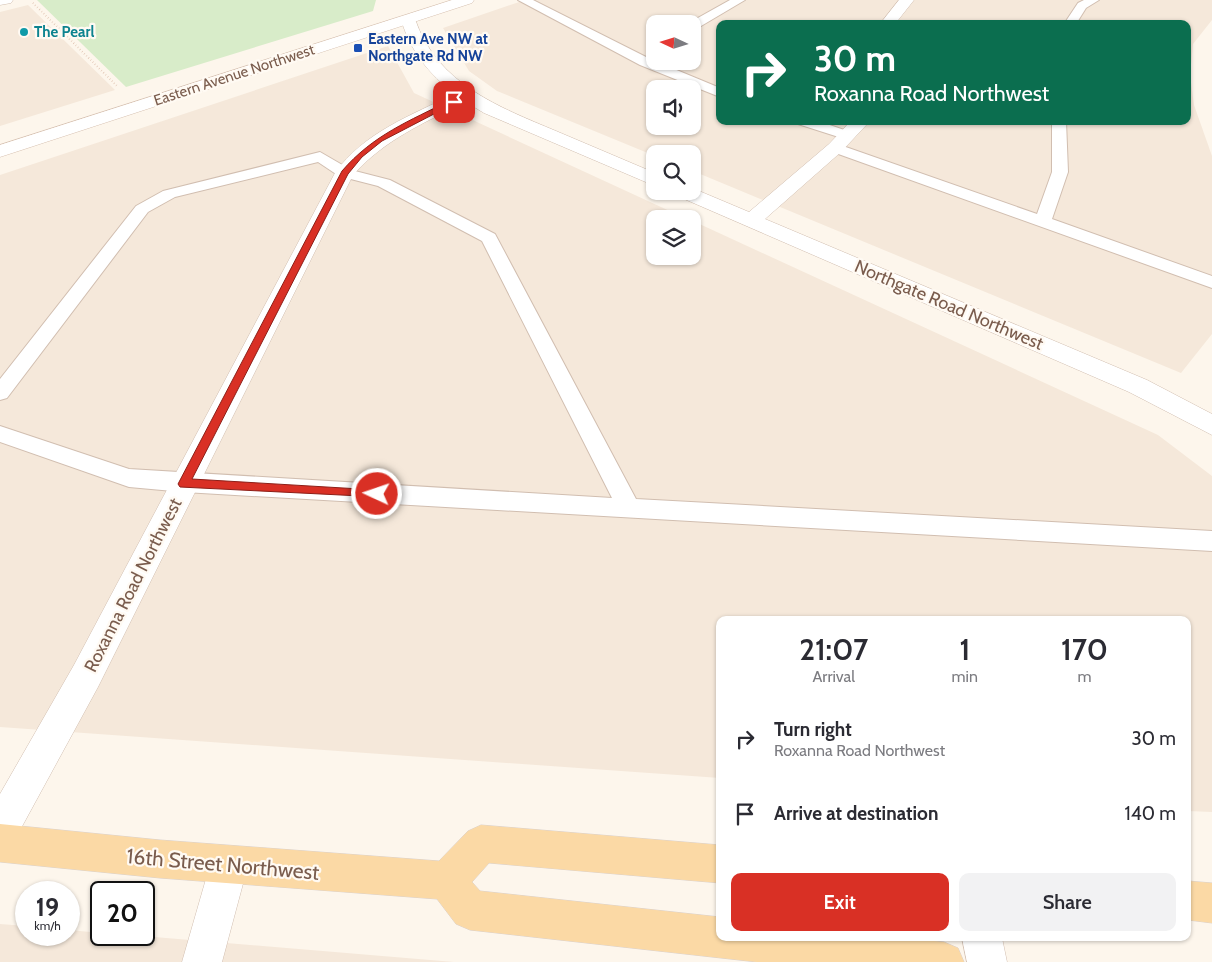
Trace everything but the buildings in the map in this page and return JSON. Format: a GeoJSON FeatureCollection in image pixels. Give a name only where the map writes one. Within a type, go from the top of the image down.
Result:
{"type":"FeatureCollection","features":[{"type":"Feature","properties":{"kind":"main road","name":"16th Street Northwest"},"geometry":{"type":"LineString","coordinates":[[0,843],[229,865],[447,881]]}},
{"type":"Feature","properties":{"kind":"main road"},"geometry":{"type":"LineString","coordinates":[[716,864],[481,844],[447,881],[470,910],[716,937]]}},
{"type":"Feature","properties":{"kind":"main road"},"geometry":{"type":"LineString","coordinates":[[1191,901],[1212,903]]}},
{"type":"Feature","properties":{"kind":"main road"},"geometry":{"type":"LineString","coordinates":[[756,941],[944,962]]}},
{"type":"Feature","properties":{"kind":"street"},"geometry":{"type":"LineString","coordinates":[[0,1],[6,0]]}},
{"type":"Feature","properties":{"kind":"street","name":"Eastern Avenue Northwest"},"geometry":{"type":"LineString","coordinates":[[0,151],[408,11],[467,0]]}},
{"type":"Feature","properties":{"kind":"street"},"geometry":{"type":"LineString","coordinates":[[890,20],[907,0]]}},
{"type":"Feature","properties":{"kind":"street"},"geometry":{"type":"LineString","coordinates":[[408,11],[413,38],[445,78],[466,95],[490,109],[646,176]]}},
{"type":"Feature","properties":{"kind":"street","name":"Roxanna Road Northwest"},"geometry":{"type":"LineString","coordinates":[[0,830],[86,676],[344,173],[360,155],[379,139],[466,95]]}},
{"type":"Feature","properties":{"kind":"street"},"geometry":{"type":"LineString","coordinates":[[751,220],[841,142],[857,125]]}},
{"type":"Feature","properties":{"kind":"street","name":"Northgate Road Northwest"},"geometry":{"type":"LineString","coordinates":[[701,199],[1138,386],[1209,419]]}},
{"type":"Feature","properties":{"kind":"street"},"geometry":{"type":"LineString","coordinates":[[202,962],[229,865]]}},
{"type":"Feature","properties":{"kind":"street"},"geometry":{"type":"LineString","coordinates":[[983,941],[987,962]]}},
{"type":"Feature","properties":{"kind":"lane"},"geometry":{"type":"LineString","coordinates":[[524,0],[641,59],[696,85],[716,92]]}},
{"type":"Feature","properties":{"kind":"lane"},"geometry":{"type":"LineString","coordinates":[[701,21],[739,0]]}},
{"type":"Feature","properties":{"kind":"lane"},"geometry":{"type":"LineString","coordinates":[[1073,20],[1082,6],[1093,0]]}},
{"type":"Feature","properties":{"kind":"lane"},"geometry":{"type":"LineString","coordinates":[[641,59],[646,56]]}},
{"type":"Feature","properties":{"kind":"lane"},"geometry":{"type":"LineString","coordinates":[[810,125],[841,142],[1044,222],[1212,282]]}},
{"type":"Feature","properties":{"kind":"lane"},"geometry":{"type":"LineString","coordinates":[[1044,222],[1060,172],[1058,125]]}},
{"type":"Feature","properties":{"kind":"lane"},"geometry":{"type":"LineString","coordinates":[[0,393],[142,209],[169,194],[320,157],[344,173],[384,183],[489,238],[629,508]]}},
{"type":"Feature","properties":{"kind":"lane"},"geometry":{"type":"LineString","coordinates":[[0,434],[128,478],[184,484],[1212,541]]}},
{"type":"Feature","properties":{"kind":"path"},"geometry":{"type":"LineString","coordinates":[[32,2],[122,91]]}},
{"type":"Feature","properties":{"kind":"shaded area"},"geometry":{"type":"Polygon","coordinates":[[[525,0],[1212,0],[1212,20],[1193,44],[1191,65],[1191,20],[716,20],[716,125],[1191,125],[1191,82],[1194,105],[1212,156],[1212,334],[1181,373],[701,174],[701,145],[646,145],[646,152],[497,91],[469,71],[443,28],[525,0]]]}},
{"type":"Feature","properties":{"kind":"shaded area"},"geometry":{"type":"Polygon","coordinates":[[[28,5],[115,90],[0,126],[0,12],[28,5]]]}},
{"type":"Feature","properties":{"kind":"shaded area"},"geometry":{"type":"Polygon","coordinates":[[[388,46],[414,93],[668,210],[646,210],[646,265],[701,265],[701,225],[1158,435],[1212,476],[1212,812],[1191,811],[1191,616],[716,616],[716,778],[0,727],[0,175],[388,46]]]}},
{"type":"Feature","properties":{"kind":"shaded area"},"geometry":{"type":"Polygon","coordinates":[[[0,924],[15,925],[15,946],[80,946],[80,931],[90,932],[90,946],[155,946],[155,937],[454,962],[0,962],[0,924]]]}},
{"type":"Feature","properties":{"kind":"green space"},"geometry":{"type":"Polygon","coordinates":[[[37,0],[376,0],[373,11],[126,87],[37,0]]]}},
{"type":"Feature","properties":{"kind":"place","name":"The Pearl"},"geometry":{"type":"Point","coordinates":[24,32]}},
{"type":"Feature","properties":{"kind":"place","name":"Eastern Ave NW at Northgate Rd NW"},"geometry":{"type":"Point","coordinates":[358,48]}},
{"type":"Feature","properties":{"kind":"route"},"geometry":{"type":"LineString","coordinates":[[377,494],[184,484],[344,173],[360,155],[379,139],[454,102]]}}]}
